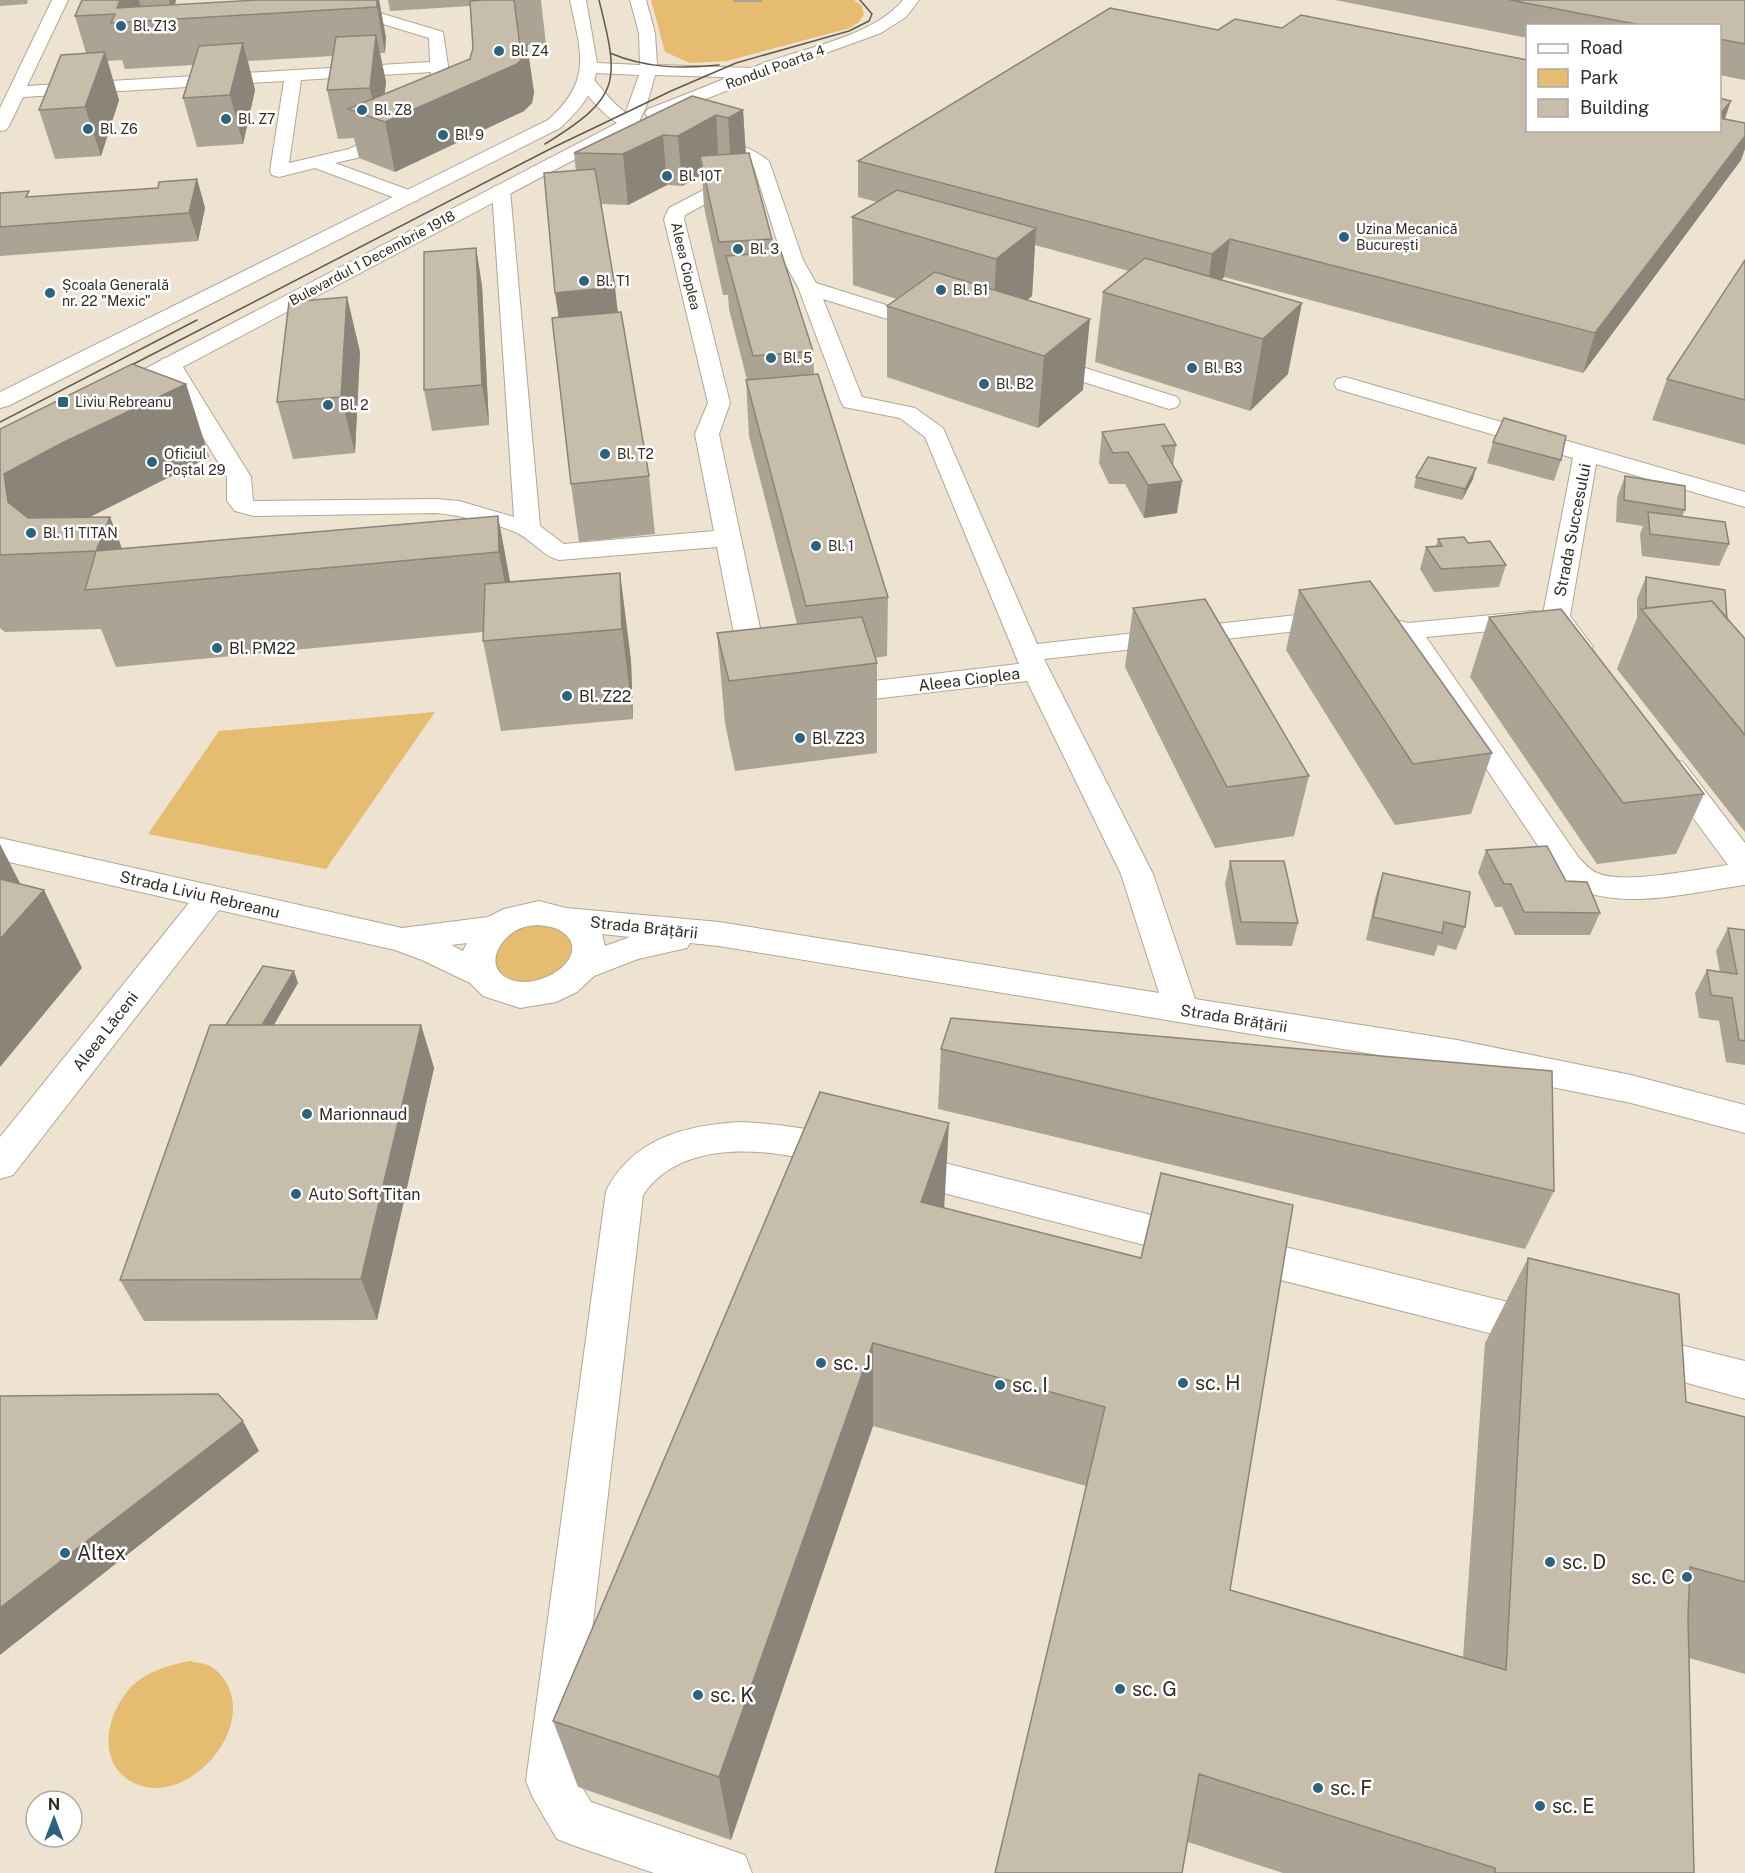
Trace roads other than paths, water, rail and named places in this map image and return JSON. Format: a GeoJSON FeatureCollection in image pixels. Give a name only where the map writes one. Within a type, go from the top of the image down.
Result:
{"type":"FeatureCollection","features":[{"type":"Feature","properties":{"kind":"street"},"geometry":{"type":"LineString","coordinates":[[0,126],[60,0]]}},
{"type":"Feature","properties":{"kind":"street"},"geometry":{"type":"LineString","coordinates":[[293,75],[279,171],[318,164],[355,153],[439,114],[440,66],[437,35],[342,7],[343,0]]}},
{"type":"Feature","properties":{"kind":"street"},"geometry":{"type":"LineString","coordinates":[[0,401],[554,124],[572,110],[588,76],[587,46],[578,0]]}},
{"type":"Feature","properties":{"kind":"street"},"geometry":{"type":"LineString","coordinates":[[630,123],[646,86],[649,71],[650,41],[638,0]]}},
{"type":"Feature","properties":{"kind":"street","name":"Rondul Poarta 4"},"geometry":{"type":"LineString","coordinates":[[630,123],[754,73],[875,30],[900,14],[911,0]]}},
{"type":"Feature","properties":{"kind":"street"},"geometry":{"type":"LineString","coordinates":[[16,92],[440,66]]}},
{"type":"Feature","properties":{"kind":"street"},"geometry":{"type":"LineString","coordinates":[[588,76],[649,71],[754,73]]}},
{"type":"Feature","properties":{"kind":"street"},"geometry":{"type":"LineString","coordinates":[[588,76],[608,105],[630,123],[732,148],[755,158],[762,165],[793,260],[808,287],[852,402],[907,413],[935,432],[1031,662]]}},
{"type":"Feature","properties":{"kind":"street","name":"Bulevardul 1 Decembrie 1918"},"geometry":{"type":"LineString","coordinates":[[105,408],[170,363],[630,123]]}},
{"type":"Feature","properties":{"kind":"street"},"geometry":{"type":"LineString","coordinates":[[318,164],[410,197]]}},
{"type":"Feature","properties":{"kind":"street","name":"Aleea Cioplea"},"geometry":{"type":"LineString","coordinates":[[762,165],[676,212],[674,219],[719,403],[707,434],[746,632],[758,681],[766,693]]}},
{"type":"Feature","properties":{"kind":"street"},"geometry":{"type":"LineString","coordinates":[[501,190],[528,530]]}},
{"type":"Feature","properties":{"kind":"street"},"geometry":{"type":"LineString","coordinates":[[808,287],[951,332]]}},
{"type":"Feature","properties":{"kind":"street"},"geometry":{"type":"LineString","coordinates":[[1017,353],[1169,402]]}},
{"type":"Feature","properties":{"kind":"street"},"geometry":{"type":"LineString","coordinates":[[170,363],[239,477],[239,501],[244,506],[254,508],[436,506],[459,508],[528,530],[559,552],[728,538]]}},
{"type":"Feature","properties":{"kind":"street"},"geometry":{"type":"LineString","coordinates":[[1345,384],[1745,500]]}},
{"type":"Feature","properties":{"kind":"street"},"geometry":{"type":"LineString","coordinates":[[191,440],[224,452]]}},
{"type":"Feature","properties":{"kind":"street","name":"Strada Succesului"},"geometry":{"type":"LineString","coordinates":[[1586,455],[1556,616],[1598,672]]}},
{"type":"Feature","properties":{"kind":"street","name":"Aleea Cioplea"},"geometry":{"type":"LineString","coordinates":[[806,698],[1031,662],[1332,619],[1372,622],[1408,631],[1556,616]]}},
{"type":"Feature","properties":{"kind":"street"},"geometry":{"type":"LineString","coordinates":[[1408,631],[1568,866],[1579,878],[1594,885],[1617,889],[1745,874]]}},
{"type":"Feature","properties":{"kind":"street","name":"Aleea Cioplea"},"geometry":{"type":"LineString","coordinates":[[1031,662],[1137,874],[1182,1010]]}},
{"type":"Feature","properties":{"kind":"street"},"geometry":{"type":"LineString","coordinates":[[1654,745],[1745,865]]}},
{"type":"Feature","properties":{"kind":"street","name":"Strada Liviu Rebreanu"},"geometry":{"type":"LineString","coordinates":[[0,849],[399,939],[434,951],[481,974]]}},
{"type":"Feature","properties":{"kind":"street","name":"Aleea Lăceni"},"geometry":{"type":"LineString","coordinates":[[0,1164],[210,897]]}},
{"type":"Feature","properties":{"kind":"street"},"geometry":{"type":"LineString","coordinates":[[539,913],[569,919],[581,928],[589,939],[590,953],[585,966],[568,982],[538,994],[509,993],[488,982],[481,974],[477,963],[478,951],[484,939],[495,928],[523,915],[539,913]]}},
{"type":"Feature","properties":{"kind":"street","name":"Strada Brățării"},"geometry":{"type":"LineString","coordinates":[[569,919],[719,934],[1456,1054],[1631,1089],[1745,1119]]}},
{"type":"Feature","properties":{"kind":"street","name":"Strada Liviu Rebreanu"},"geometry":{"type":"LineString","coordinates":[[399,939],[495,928]]}},
{"type":"Feature","properties":{"kind":"street","name":"Strada Brățării"},"geometry":{"type":"LineString","coordinates":[[585,966],[633,948],[669,940],[719,934]]}},
{"type":"Feature","properties":{"kind":"street"},"geometry":{"type":"LineString","coordinates":[[727,1873],[575,1821],[550,1781],[625,1191],[643,1167],[669,1151],[702,1140],[740,1137],[808,1144],[1745,1380]]}},
{"type":"Feature","properties":{"kind":"tram line"},"geometry":{"type":"LineString","coordinates":[[599,0],[610,53]]}},
{"type":"Feature","properties":{"kind":"tram line"},"geometry":{"type":"LineString","coordinates":[[120,371],[552,148],[671,91],[736,63],[849,31],[869,21],[872,14],[860,0]]}},
{"type":"Feature","properties":{"kind":"tram line"},"geometry":{"type":"LineString","coordinates":[[545,144],[570,128],[601,100],[608,86],[611,70],[610,53]]}},
{"type":"Feature","properties":{"kind":"tram line"},"geometry":{"type":"LineString","coordinates":[[610,53],[636,62],[663,66],[719,65]]}},
{"type":"Feature","properties":{"kind":"tram line"},"geometry":{"type":"LineString","coordinates":[[0,422],[197,320]]}},
{"type":"Feature","properties":{"kind":"place","name":"Bl. Z13"},"geometry":{"type":"Point","coordinates":[121,26]}},
{"type":"Feature","properties":{"kind":"place","name":"Bl. Z4"},"geometry":{"type":"Point","coordinates":[499,51]}},
{"type":"Feature","properties":{"kind":"place","name":"Bl. Z8"},"geometry":{"type":"Point","coordinates":[362,110]}},
{"type":"Feature","properties":{"kind":"place","name":"Bl. Z7"},"geometry":{"type":"Point","coordinates":[226,119]}},
{"type":"Feature","properties":{"kind":"place","name":"Bl. Z6"},"geometry":{"type":"Point","coordinates":[88,129]}},
{"type":"Feature","properties":{"kind":"place","name":"Bl. 9"},"geometry":{"type":"Point","coordinates":[443,135]}},
{"type":"Feature","properties":{"kind":"place","name":"Bl. 10T"},"geometry":{"type":"Point","coordinates":[667,176]}},
{"type":"Feature","properties":{"kind":"place","name":"Uzina Mecanică București"},"geometry":{"type":"Point","coordinates":[1344,237]}},
{"type":"Feature","properties":{"kind":"place","name":"Bl. 3"},"geometry":{"type":"Point","coordinates":[738,249]}},
{"type":"Feature","properties":{"kind":"place","name":"Bl. T1"},"geometry":{"type":"Point","coordinates":[584,281]}},
{"type":"Feature","properties":{"kind":"place","name":"Bl. B1"},"geometry":{"type":"Point","coordinates":[941,290]}},
{"type":"Feature","properties":{"kind":"place","name":"Școala Generală nr. 22 \"Mexic\""},"geometry":{"type":"Point","coordinates":[50,293]}},
{"type":"Feature","properties":{"kind":"place","name":"Bl. 5"},"geometry":{"type":"Point","coordinates":[771,358]}},
{"type":"Feature","properties":{"kind":"place","name":"Bl. B3"},"geometry":{"type":"Point","coordinates":[1192,368]}},
{"type":"Feature","properties":{"kind":"place","name":"Bl. B2"},"geometry":{"type":"Point","coordinates":[984,384]}},
{"type":"Feature","properties":{"kind":"place","name":"Liviu Rebreanu"},"geometry":{"type":"Point","coordinates":[63,402]}},
{"type":"Feature","properties":{"kind":"place","name":"Bl. 2"},"geometry":{"type":"Point","coordinates":[328,405]}},
{"type":"Feature","properties":{"kind":"place","name":"Bl. T2"},"geometry":{"type":"Point","coordinates":[605,454]}},
{"type":"Feature","properties":{"kind":"place","name":"Oficiul Poștal 29"},"geometry":{"type":"Point","coordinates":[152,462]}},
{"type":"Feature","properties":{"kind":"place","name":"Bl. 11 TITAN"},"geometry":{"type":"Point","coordinates":[31,533]}},
{"type":"Feature","properties":{"kind":"place","name":"Bl. 1"},"geometry":{"type":"Point","coordinates":[816,546]}},
{"type":"Feature","properties":{"kind":"place","name":"Bl. PM22"},"geometry":{"type":"Point","coordinates":[217,648]}},
{"type":"Feature","properties":{"kind":"place","name":"Bl. Z22"},"geometry":{"type":"Point","coordinates":[567,696]}},
{"type":"Feature","properties":{"kind":"place","name":"Bl. Z23"},"geometry":{"type":"Point","coordinates":[800,738]}},
{"type":"Feature","properties":{"kind":"place","name":"Marionnaud"},"geometry":{"type":"Point","coordinates":[307,1114]}},
{"type":"Feature","properties":{"kind":"place","name":"Auto Soft Titan"},"geometry":{"type":"Point","coordinates":[296,1194]}},
{"type":"Feature","properties":{"kind":"place","name":"sc. J"},"geometry":{"type":"Point","coordinates":[821,1363]}},
{"type":"Feature","properties":{"kind":"place","name":"sc. H"},"geometry":{"type":"Point","coordinates":[1183,1383]}},
{"type":"Feature","properties":{"kind":"place","name":"sc. I"},"geometry":{"type":"Point","coordinates":[1000,1385]}},
{"type":"Feature","properties":{"kind":"place","name":"Altex"},"geometry":{"type":"Point","coordinates":[65,1553]}},
{"type":"Feature","properties":{"kind":"place","name":"sc. D"},"geometry":{"type":"Point","coordinates":[1550,1562]}},
{"type":"Feature","properties":{"kind":"place","name":"sc. C"},"geometry":{"type":"Point","coordinates":[1687,1577]}},
{"type":"Feature","properties":{"kind":"place","name":"sc. G"},"geometry":{"type":"Point","coordinates":[1120,1689]}},
{"type":"Feature","properties":{"kind":"place","name":"sc. K"},"geometry":{"type":"Point","coordinates":[698,1695]}},
{"type":"Feature","properties":{"kind":"place","name":"sc. F"},"geometry":{"type":"Point","coordinates":[1318,1788]}},
{"type":"Feature","properties":{"kind":"place","name":"sc. E"},"geometry":{"type":"Point","coordinates":[1540,1806]}}]}
